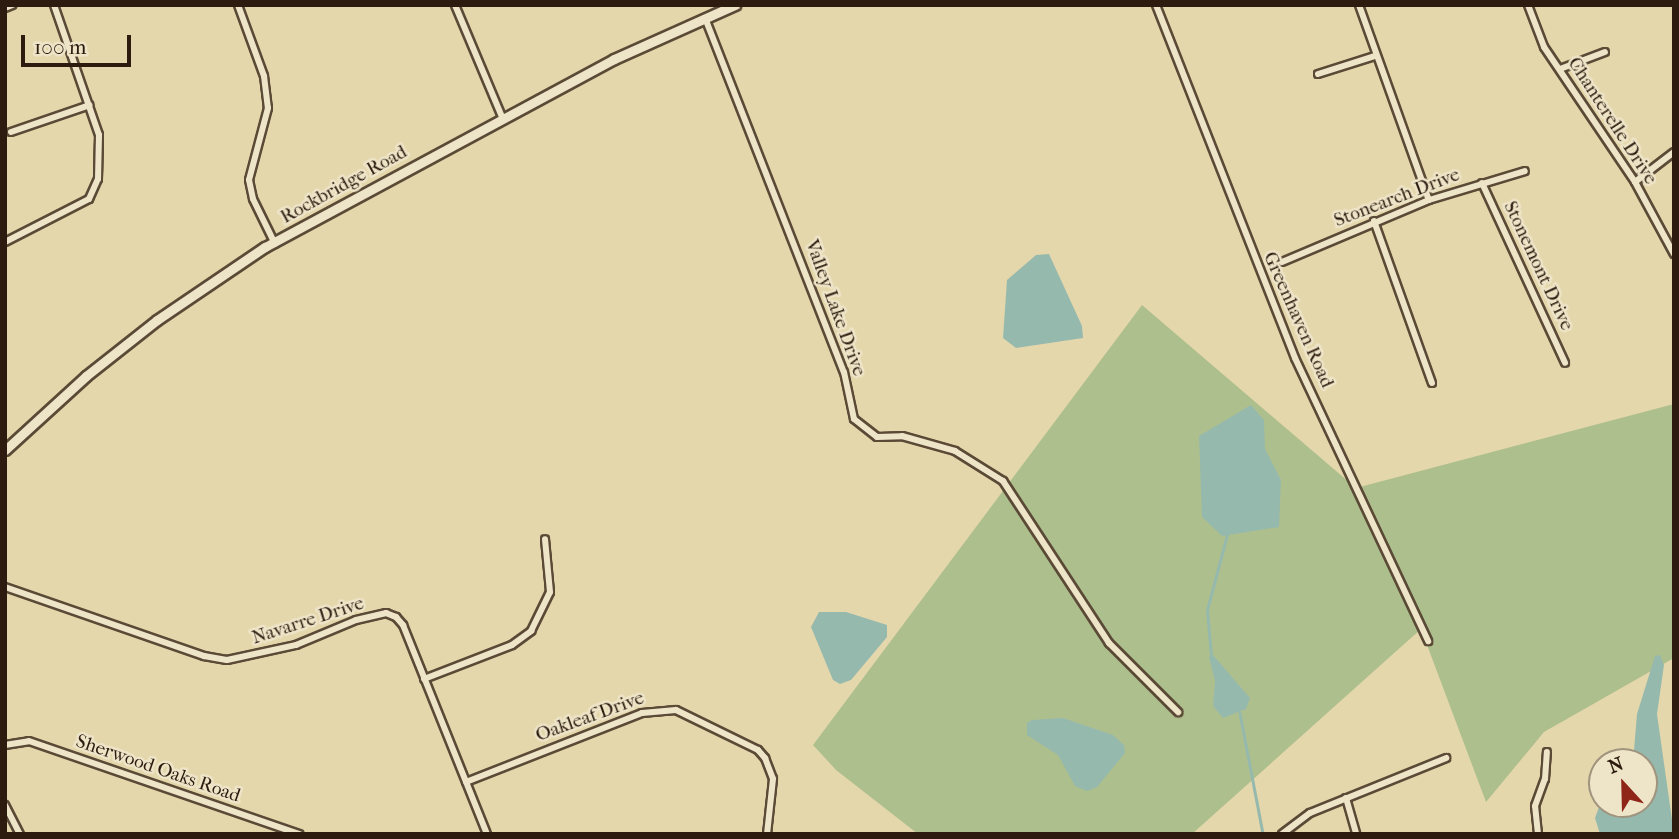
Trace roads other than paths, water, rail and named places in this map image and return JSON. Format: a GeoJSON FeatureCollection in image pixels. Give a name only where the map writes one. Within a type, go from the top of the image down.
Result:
{"type":"FeatureCollection","features":[{"type":"Feature","properties":{"kind":"main road","name":"Rockbridge Road"},"geometry":{"type":"LineString","coordinates":[[5,450],[157,320],[275,244],[614,59],[736,5]]}},
{"type":"Feature","properties":{"kind":"street"},"geometry":{"type":"LineString","coordinates":[[5,8],[12,5]]}},
{"type":"Feature","properties":{"kind":"street"},"geometry":{"type":"LineString","coordinates":[[5,242],[89,199],[101,157],[90,106],[54,5]]}},
{"type":"Feature","properties":{"kind":"street"},"geometry":{"type":"LineString","coordinates":[[238,5],[264,76],[268,108],[249,180],[253,199],[275,244]]}},
{"type":"Feature","properties":{"kind":"street"},"geometry":{"type":"LineString","coordinates":[[455,5],[503,119]]}},
{"type":"Feature","properties":{"kind":"street","name":"Greenhaven Road"},"geometry":{"type":"LineString","coordinates":[[1156,5],[1295,358],[1428,641]]}},
{"type":"Feature","properties":{"kind":"street"},"geometry":{"type":"LineString","coordinates":[[1359,5],[1375,56],[1429,200]]}},
{"type":"Feature","properties":{"kind":"street","name":"Chanterelle Drive"},"geometry":{"type":"LineString","coordinates":[[1528,5],[1544,47],[1635,181],[1674,254]]}},
{"type":"Feature","properties":{"kind":"street","name":"Valley Lake Drive"},"geometry":{"type":"LineString","coordinates":[[705,18],[844,372],[854,419],[877,436],[902,436],[955,451],[1003,481],[1109,643],[1178,712]]}},
{"type":"Feature","properties":{"kind":"street"},"geometry":{"type":"LineString","coordinates":[[1560,69],[1605,52]]}},
{"type":"Feature","properties":{"kind":"street"},"geometry":{"type":"LineString","coordinates":[[1318,74],[1375,56]]}},
{"type":"Feature","properties":{"kind":"street"},"geometry":{"type":"LineString","coordinates":[[11,132],[90,106]]}},
{"type":"Feature","properties":{"kind":"street"},"geometry":{"type":"LineString","coordinates":[[1635,181],[1674,152]]}},
{"type":"Feature","properties":{"kind":"street","name":"Stonearch Drive"},"geometry":{"type":"LineString","coordinates":[[1282,262],[1429,200],[1525,170]]}},
{"type":"Feature","properties":{"kind":"street","name":"Stonemont Drive"},"geometry":{"type":"LineString","coordinates":[[1482,183],[1565,363]]}},
{"type":"Feature","properties":{"kind":"street"},"geometry":{"type":"LineString","coordinates":[[1374,221],[1432,383]]}},
{"type":"Feature","properties":{"kind":"street"},"geometry":{"type":"LineString","coordinates":[[425,679],[512,645],[530,631],[550,593],[545,539]]}},
{"type":"Feature","properties":{"kind":"street","name":"Navarre Drive"},"geometry":{"type":"LineString","coordinates":[[5,587],[204,656],[227,660],[289,648],[356,620],[386,613],[404,625],[487,834]]}},
{"type":"Feature","properties":{"kind":"street","name":"Oakleaf Drive"},"geometry":{"type":"LineString","coordinates":[[466,782],[642,712],[676,710],[758,750],[765,758],[774,779],[768,834]]}},
{"type":"Feature","properties":{"kind":"street","name":"Sherwood Oaks Road"},"geometry":{"type":"LineString","coordinates":[[5,745],[29,741],[299,834]]}},
{"type":"Feature","properties":{"kind":"street"},"geometry":{"type":"LineString","coordinates":[[1538,834],[1535,806],[1545,779],[1547,752]]}},
{"type":"Feature","properties":{"kind":"street"},"geometry":{"type":"LineString","coordinates":[[1282,834],[1310,813],[1446,758]]}},
{"type":"Feature","properties":{"kind":"street"},"geometry":{"type":"LineString","coordinates":[[1346,798],[1356,834]]}},
{"type":"Feature","properties":{"kind":"street"},"geometry":{"type":"LineString","coordinates":[[5,805],[20,834]]}},
{"type":"Feature","properties":{"kind":"water"},"geometry":{"type":"Polygon","coordinates":[[[1049,254],[1082,326],[1083,338],[1016,348],[1003,338],[1007,280],[1036,255],[1049,254]]]}},
{"type":"Feature","properties":{"kind":"water"},"geometry":{"type":"Polygon","coordinates":[[[1251,405],[1264,420],[1265,449],[1281,480],[1279,527],[1222,536],[1202,517],[1199,436],[1251,405]]]}},
{"type":"Feature","properties":{"kind":"water"},"geometry":{"type":"Polygon","coordinates":[[[819,612],[846,612],[887,625],[887,637],[851,680],[840,684],[833,680],[811,627],[819,612]]]}},
{"type":"Feature","properties":{"kind":"water"},"geometry":{"type":"Polygon","coordinates":[[[1213,655],[1250,698],[1246,709],[1223,718],[1213,706],[1215,681],[1209,657],[1213,655]]]}},
{"type":"Feature","properties":{"kind":"water"},"geometry":{"type":"Polygon","coordinates":[[[1660,655],[1664,665],[1657,714],[1674,834],[1600,834],[1595,818],[1658,818],[1658,748],[1634,748],[1637,714],[1655,656],[1660,655]]]}},
{"type":"Feature","properties":{"kind":"water"},"geometry":{"type":"Polygon","coordinates":[[[1063,718],[1113,735],[1124,745],[1125,753],[1097,787],[1087,791],[1075,786],[1058,755],[1027,735],[1027,723],[1032,720],[1063,718]]]}},
{"type":"Feature","properties":{"kind":"waterway"},"geometry":{"type":"LineString","coordinates":[[1211,656],[1207,610],[1227,535]]}},
{"type":"Feature","properties":{"kind":"waterway"},"geometry":{"type":"LineString","coordinates":[[1240,713],[1263,834]]}}]}
